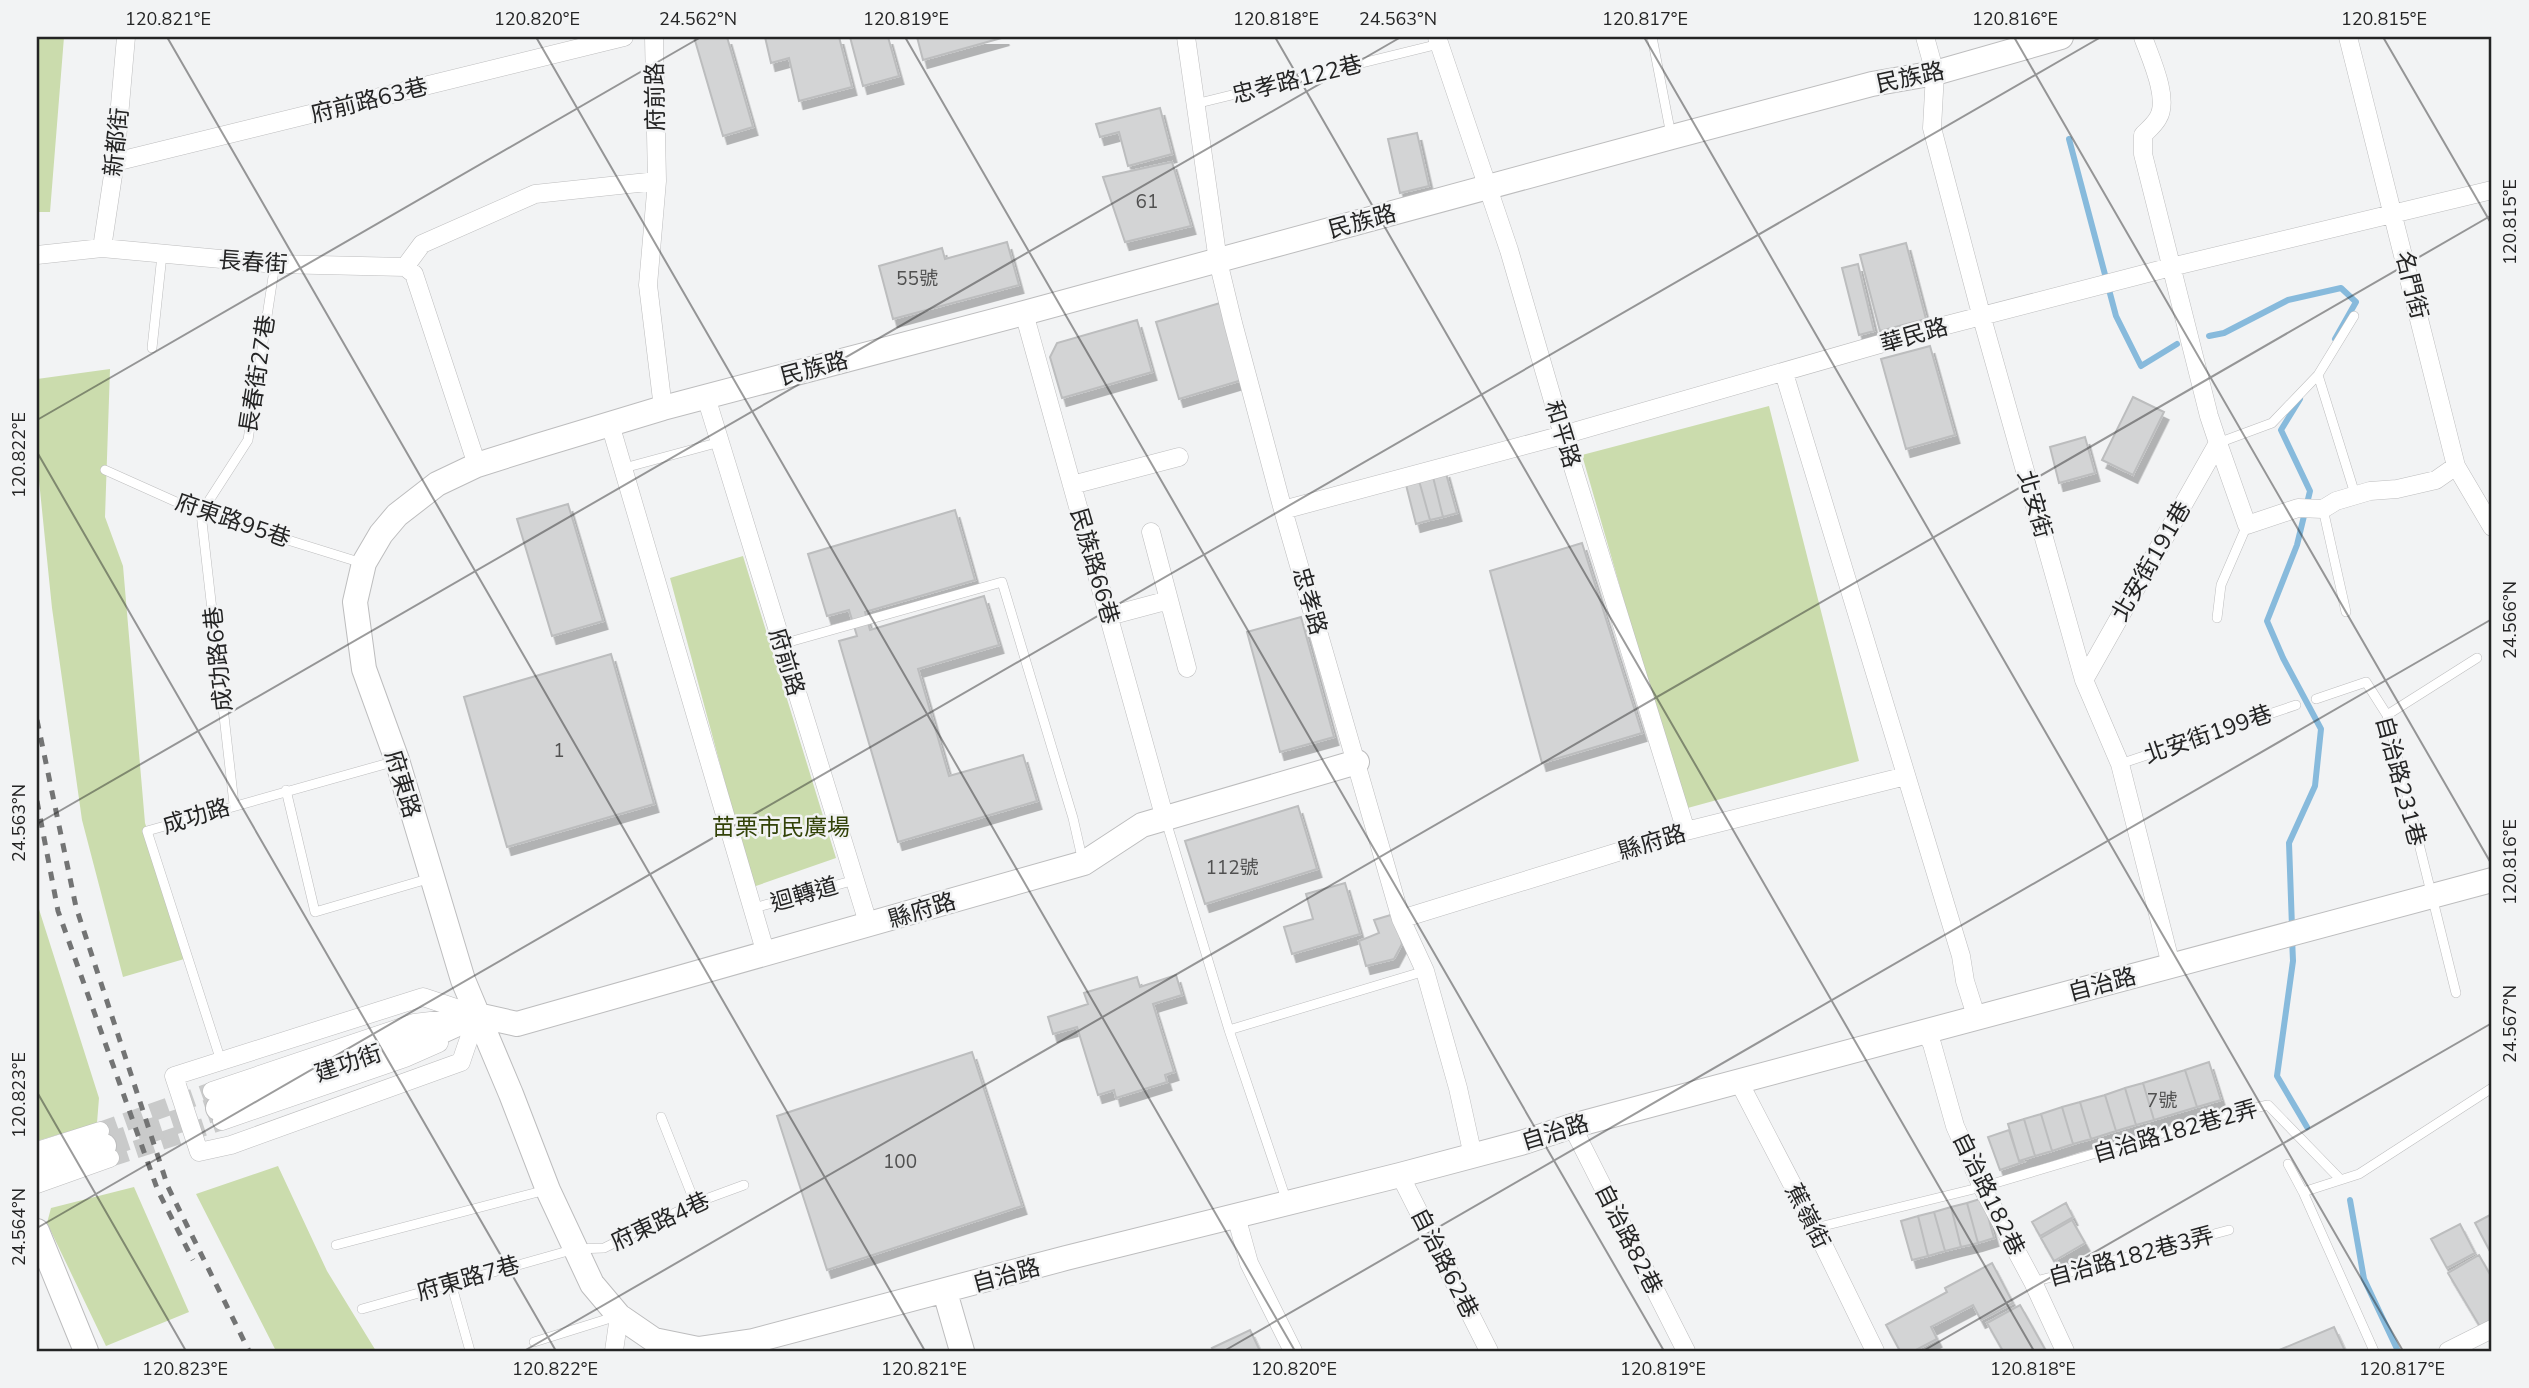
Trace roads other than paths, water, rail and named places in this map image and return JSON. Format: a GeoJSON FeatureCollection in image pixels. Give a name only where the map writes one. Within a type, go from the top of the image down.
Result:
{"type":"FeatureCollection","features":[{"type":"Feature","properties":{"kind":"street","name":"新都街"},"geometry":{"type":"LineString","coordinates":[[102,248],[115,162],[126,37]]}},
{"type":"Feature","properties":{"kind":"street","name":"府前路63巷"},"geometry":{"type":"LineString","coordinates":[[115,162],[624,37]]}},
{"type":"Feature","properties":{"kind":"street","name":"府前路"},"geometry":{"type":"LineString","coordinates":[[654,37],[657,181],[648,285],[663,408]]}},
{"type":"Feature","properties":{"kind":"street","name":"忠孝路"},"geometry":{"type":"LineString","coordinates":[[1186,37],[1218,261],[1283,510],[1401,919],[1425,971],[1458,1088],[1473,1156]]}},
{"type":"Feature","properties":{"kind":"street","name":"北安街"},"geometry":{"type":"LineString","coordinates":[[1925,37],[1935,73],[1932,128],[1982,318],[2084,680],[2120,764],[2171,965]]}},
{"type":"Feature","properties":{"kind":"street","name":"民族路"},"geometry":{"type":"LineString","coordinates":[[663,408],[1672,137],[1872,84],[1935,73],[2061,37]]}},
{"type":"Feature","properties":{"kind":"street"},"geometry":{"type":"LineString","coordinates":[[2143,37],[2160,85],[2161,111],[2158,119],[2143,135],[2143,155],[2208,416],[2247,524],[2355,494],[2436,481],[2456,466]]}},
{"type":"Feature","properties":{"kind":"street","name":"名門街"},"geometry":{"type":"LineString","coordinates":[[2348,37],[2395,215],[2456,466],[2492,527]]}},
{"type":"Feature","properties":{"kind":"street","name":"和平路"},"geometry":{"type":"LineString","coordinates":[[1438,40],[1512,261],[1686,831]]}},
{"type":"Feature","properties":{"kind":"street"},"geometry":{"type":"LineString","coordinates":[[477,466],[414,274],[405,267],[422,244],[536,194],[657,181]]}},
{"type":"Feature","properties":{"kind":"street","name":"華民路"},"geometry":{"type":"LineString","coordinates":[[1283,510],[1563,435],[1939,327],[2171,267],[2492,190]]}},
{"type":"Feature","properties":{"kind":"street","name":"長春街"},"geometry":{"type":"LineString","coordinates":[[37,255],[102,248],[275,264],[405,267]]}},
{"type":"Feature","properties":{"kind":"street","name":"民族路66巷"},"geometry":{"type":"LineString","coordinates":[[1024,313],[1165,818]]}},
{"type":"Feature","properties":{"kind":"street"},"geometry":{"type":"LineString","coordinates":[[1784,373],[1961,956],[1965,981],[1977,1019]]}},
{"type":"Feature","properties":{"kind":"street","name":"府前路"},"geometry":{"type":"LineString","coordinates":[[706,397],[869,926]]}},
{"type":"Feature","properties":{"kind":"street","name":"府東路"},"geometry":{"type":"LineString","coordinates":[[619,1316],[592,1284],[575,1249],[548,1190],[463,979],[397,760],[364,669],[355,602],[364,563],[381,534],[397,515],[438,484],[477,466],[663,408]]}},
{"type":"Feature","properties":{"kind":"street"},"geometry":{"type":"LineString","coordinates":[[611,424],[766,954]]}},
{"type":"Feature","properties":{"kind":"street","name":"北安街191巷"},"geometry":{"type":"LineString","coordinates":[[2084,680],[2218,443]]}},
{"type":"Feature","properties":{"kind":"street"},"geometry":{"type":"LineString","coordinates":[[1072,485],[1179,457]]}},
{"type":"Feature","properties":{"kind":"street"},"geometry":{"type":"LineString","coordinates":[[1151,532],[1187,668]]}},
{"type":"Feature","properties":{"kind":"street"},"geometry":{"type":"LineString","coordinates":[[1109,616],[1169,600]]}},
{"type":"Feature","properties":{"kind":"street","name":"縣府路"},"geometry":{"type":"LineString","coordinates":[[477,1016],[517,1024],[869,926],[1084,863],[1142,825],[1357,762]]}},
{"type":"Feature","properties":{"kind":"street","name":"縣府路"},"geometry":{"type":"LineString","coordinates":[[1401,919],[1686,831],[1906,776]]}},
{"type":"Feature","properties":{"kind":"street","name":"自治路"},"geometry":{"type":"LineString","coordinates":[[619,1316],[654,1340],[698,1349],[753,1341],[1066,1258],[1473,1156],[1572,1126],[2492,880]]}},
{"type":"Feature","properties":{"kind":"street"},"geometry":{"type":"LineString","coordinates":[[423,997],[477,1016],[461,1062],[231,1145],[199,1152],[174,1076],[423,997]]}},
{"type":"Feature","properties":{"kind":"street","name":"建功街"},"geometry":{"type":"LineString","coordinates":[[217,1107],[442,1031],[477,1016]]}},
{"type":"Feature","properties":{"kind":"street","name":"自治路182巷"},"geometry":{"type":"LineString","coordinates":[[1926,1033],[1932,1044],[1955,1126],[1982,1187],[2033,1282],[2065,1351]]}},
{"type":"Feature","properties":{"kind":"street","name":"蕉嶺街"},"geometry":{"type":"LineString","coordinates":[[1739,1083],[1815,1228],[1875,1351]]}},
{"type":"Feature","properties":{"kind":"street","name":"自治路82巷"},"geometry":{"type":"LineString","coordinates":[[1572,1126],[1686,1351]]}},
{"type":"Feature","properties":{"kind":"street"},"geometry":{"type":"LineString","coordinates":[[37,1151],[105,1145]]}},
{"type":"Feature","properties":{"kind":"street"},"geometry":{"type":"LineString","coordinates":[[37,1167],[105,1145]]}},
{"type":"Feature","properties":{"kind":"street"},"geometry":{"type":"LineString","coordinates":[[37,1184],[105,1145]]}},
{"type":"Feature","properties":{"kind":"street","name":"自治路62巷"},"geometry":{"type":"LineString","coordinates":[[1400,1175],[1489,1351]]}},
{"type":"Feature","properties":{"kind":"street"},"geometry":{"type":"LineString","coordinates":[[1237,1216],[1249,1263],[1293,1351]]}},
{"type":"Feature","properties":{"kind":"street"},"geometry":{"type":"LineString","coordinates":[[37,1231],[86,1351]]}},
{"type":"Feature","properties":{"kind":"street"},"geometry":{"type":"LineString","coordinates":[[945,1292],[962,1351]]}},
{"type":"Feature","properties":{"kind":"street"},"geometry":{"type":"LineString","coordinates":[[614,1351],[619,1316]]}},
{"type":"Feature","properties":{"kind":"street"},"geometry":{"type":"LineString","coordinates":[[2448,1351],[2492,1329]]}},
{"type":"Feature","properties":{"kind":"lane"},"geometry":{"type":"LineString","coordinates":[[1651,37],[1672,137]]}},
{"type":"Feature","properties":{"kind":"lane","name":"忠孝路122巷"},"geometry":{"type":"LineString","coordinates":[[1195,104],[1438,40]]}},
{"type":"Feature","properties":{"kind":"lane"},"geometry":{"type":"LineString","coordinates":[[152,348],[162,255]]}},
{"type":"Feature","properties":{"kind":"lane","name":"長春街27巷"},"geometry":{"type":"LineString","coordinates":[[201,513],[248,440],[275,264]]}},
{"type":"Feature","properties":{"kind":"lane"},"geometry":{"type":"LineString","coordinates":[[2218,443],[2272,423],[2318,374],[2354,316]]}},
{"type":"Feature","properties":{"kind":"lane"},"geometry":{"type":"LineString","coordinates":[[2318,374],[2355,494]]}},
{"type":"Feature","properties":{"kind":"lane"},"geometry":{"type":"LineString","coordinates":[[624,468],[720,442]]}},
{"type":"Feature","properties":{"kind":"lane","name":"府東路95巷"},"geometry":{"type":"LineString","coordinates":[[105,470],[201,513],[364,563]]}},
{"type":"Feature","properties":{"kind":"lane"},"geometry":{"type":"LineString","coordinates":[[2311,508],[2346,612]]}},
{"type":"Feature","properties":{"kind":"lane","name":"成功路6巷"},"geometry":{"type":"LineString","coordinates":[[201,513],[234,804]]}},
{"type":"Feature","properties":{"kind":"lane"},"geometry":{"type":"LineString","coordinates":[[2217,618],[2221,585],[2247,524]]}},
{"type":"Feature","properties":{"kind":"lane"},"geometry":{"type":"LineString","coordinates":[[782,644],[1002,582],[1084,863]]}},
{"type":"Feature","properties":{"kind":"lane"},"geometry":{"type":"LineString","coordinates":[[2387,715],[2477,657]]}},
{"type":"Feature","properties":{"kind":"lane","name":"自治路231巷"},"geometry":{"type":"LineString","coordinates":[[2316,699],[2366,682],[2387,715],[2456,993]]}},
{"type":"Feature","properties":{"kind":"lane","name":"北安街199巷"},"geometry":{"type":"LineString","coordinates":[[2120,764],[2296,705]]}},
{"type":"Feature","properties":{"kind":"lane","name":"成功路"},"geometry":{"type":"LineString","coordinates":[[222,1061],[147,831],[234,804],[397,760]]}},
{"type":"Feature","properties":{"kind":"lane"},"geometry":{"type":"LineString","coordinates":[[286,790],[315,912],[432,878]]}},
{"type":"Feature","properties":{"kind":"lane"},"geometry":{"type":"LineString","coordinates":[[1165,818],[1229,1030],[1287,1203]]}},
{"type":"Feature","properties":{"kind":"lane","name":"迴轉道"},"geometry":{"type":"LineString","coordinates":[[754,908],[855,880]]}},
{"type":"Feature","properties":{"kind":"lane"},"geometry":{"type":"LineString","coordinates":[[1229,1030],[1425,971]]}},
{"type":"Feature","properties":{"kind":"lane"},"geometry":{"type":"LineString","coordinates":[[2303,1192],[2360,1174],[2492,1088]]}},
{"type":"Feature","properties":{"kind":"lane","name":"自治路182巷2弄"},"geometry":{"type":"LineString","coordinates":[[1982,1187],[2227,1114],[2268,1105],[2340,1179]]}},
{"type":"Feature","properties":{"kind":"lane"},"geometry":{"type":"LineString","coordinates":[[661,1117],[695,1203]]}},
{"type":"Feature","properties":{"kind":"lane"},"geometry":{"type":"LineString","coordinates":[[2288,1164],[2374,1351]]}},
{"type":"Feature","properties":{"kind":"lane","name":"府東路4巷"},"geometry":{"type":"LineString","coordinates":[[575,1249],[604,1248],[695,1203],[744,1185]]}},
{"type":"Feature","properties":{"kind":"lane"},"geometry":{"type":"LineString","coordinates":[[1815,1228],[1982,1187]]}},
{"type":"Feature","properties":{"kind":"lane"},"geometry":{"type":"LineString","coordinates":[[336,1245],[548,1190]]}},
{"type":"Feature","properties":{"kind":"lane","name":"自治路182巷3弄"},"geometry":{"type":"LineString","coordinates":[[2033,1282],[2229,1230]]}},
{"type":"Feature","properties":{"kind":"lane","name":"府東路7巷"},"geometry":{"type":"LineString","coordinates":[[362,1309],[575,1249]]}},
{"type":"Feature","properties":{"kind":"lane"},"geometry":{"type":"LineString","coordinates":[[451,1283],[470,1351]]}},
{"type":"Feature","properties":{"kind":"lane"},"geometry":{"type":"LineString","coordinates":[[534,1342],[619,1316]]}},
{"type":"Feature","properties":{"kind":"waterway"},"geometry":{"type":"LineString","coordinates":[[2069,139],[2116,316],[2141,366],[2177,344]]}},
{"type":"Feature","properties":{"kind":"waterway"},"geometry":{"type":"LineString","coordinates":[[2209,336],[2224,333],[2288,300],[2341,288],[2356,302],[2335,339]]}},
{"type":"Feature","properties":{"kind":"waterway"},"geometry":{"type":"LineString","coordinates":[[2292,927],[2289,843],[2315,786],[2321,729],[2283,658],[2267,621],[2297,545],[2310,491],[2281,430],[2300,399]]}},
{"type":"Feature","properties":{"kind":"waterway"},"geometry":{"type":"LineString","coordinates":[[2292,938],[2293,961],[2277,1076],[2307,1127]]}},
{"type":"Feature","properties":{"kind":"waterway"},"geometry":{"type":"LineString","coordinates":[[2350,1200],[2364,1279],[2398,1351]]}},
{"type":"Feature","properties":{"kind":"tunnel"},"geometry":{"type":"LineString","coordinates":[[100,1131],[212,1091]]}},
{"type":"Feature","properties":{"kind":"tunnel"},"geometry":{"type":"LineString","coordinates":[[104,1146],[218,1108]]}},
{"type":"Feature","properties":{"kind":"tunnel"},"geometry":{"type":"LineString","coordinates":[[110,1158],[222,1121]]}},
{"type":"Feature","properties":{"kind":"railway"},"geometry":{"type":"LineString","coordinates":[[37,720],[76,907],[168,1187],[249,1351]]}},
{"type":"Feature","properties":{"kind":"railway"},"geometry":{"type":"LineString","coordinates":[[37,801],[58,911],[158,1191],[193,1260]]}},
{"type":"Feature","properties":{"kind":"park label","name":"苗栗市民廣場"},"geometry":{"type":"Point","coordinates":[781,827]}}]}
